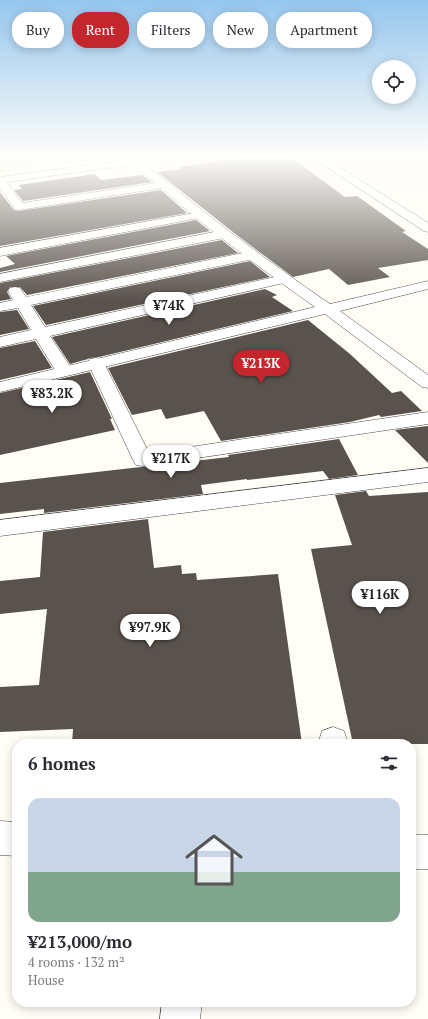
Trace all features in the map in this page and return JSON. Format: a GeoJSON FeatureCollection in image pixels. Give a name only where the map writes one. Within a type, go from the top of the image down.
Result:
{"type":"FeatureCollection","features":[{"type":"Feature","properties":{"kind":"street"},"geometry":{"type":"LineString","coordinates":[[19,206],[20,207],[29,206]]}},
{"type":"Feature","properties":{"kind":"street"},"geometry":{"type":"LineString","coordinates":[[188,206],[284,279],[428,383]]}},
{"type":"Feature","properties":{"kind":"street"},"geometry":{"type":"LineString","coordinates":[[393,206],[428,228]]}},
{"type":"Feature","properties":{"kind":"street"},"geometry":{"type":"LineString","coordinates":[[0,252],[200,215]]}},
{"type":"Feature","properties":{"kind":"street"},"geometry":{"type":"LineString","coordinates":[[64,371],[22,303],[2,274],[225,234]]}},
{"type":"Feature","properties":{"kind":"street"},"geometry":{"type":"LineString","coordinates":[[0,308],[253,255]]}},
{"type":"Feature","properties":{"kind":"street"},"geometry":{"type":"LineString","coordinates":[[0,342],[284,279]]}},
{"type":"Feature","properties":{"kind":"street"},"geometry":{"type":"LineString","coordinates":[[0,387],[428,285]]}},
{"type":"Feature","properties":{"kind":"street"},"geometry":{"type":"LineString","coordinates":[[96,363],[143,460],[428,418]]}},
{"type":"Feature","properties":{"kind":"street"},"geometry":{"type":"LineString","coordinates":[[0,528],[428,475]]}},
{"type":"Feature","properties":{"kind":"street"},"geometry":{"type":"LineString","coordinates":[[0,838],[12,839]]}},
{"type":"Feature","properties":{"kind":"street"},"geometry":{"type":"LineString","coordinates":[[416,852],[428,852]]}},
{"type":"Feature","properties":{"kind":"street"},"geometry":{"type":"LineString","coordinates":[[180,1019],[181,1007]]}},
{"type":"Feature","properties":{"kind":"building"},"geometry":{"type":"Polygon","coordinates":[[[0,206],[11,206],[14,210],[19,211],[56,206],[179,206],[187,213],[0,246],[0,206]]]}},
{"type":"Feature","properties":{"kind":"building"},"geometry":{"type":"Polygon","coordinates":[[[199,206],[370,206],[406,231],[402,232],[428,249],[428,260],[378,268],[390,277],[348,285],[329,269],[293,277],[199,206]]]}},
{"type":"Feature","properties":{"kind":"building"},"geometry":{"type":"Polygon","coordinates":[[[196,220],[210,231],[0,272],[0,268],[15,264],[6,256],[196,220]]]}},
{"type":"Feature","properties":{"kind":"building"},"geometry":{"type":"Polygon","coordinates":[[[222,240],[238,253],[27,295],[20,287],[10,287],[7,292],[11,299],[0,301],[0,283],[222,240]]]}},
{"type":"Feature","properties":{"kind":"building"},"geometry":{"type":"Polygon","coordinates":[[[250,261],[270,277],[46,325],[33,306],[250,261]]]}},
{"type":"Feature","properties":{"kind":"building"},"geometry":{"type":"Polygon","coordinates":[[[265,289],[277,295],[272,297],[293,311],[90,358],[70,364],[52,337],[265,289]]]}},
{"type":"Feature","properties":{"kind":"building"},"geometry":{"type":"Polygon","coordinates":[[[17,310],[29,329],[0,335],[0,312],[17,310]]]}},
{"type":"Feature","properties":{"kind":"building"},"geometry":{"type":"Polygon","coordinates":[[[308,320],[350,354],[392,393],[401,391],[422,411],[381,417],[379,415],[350,422],[221,441],[204,411],[166,419],[161,409],[132,415],[108,368],[308,320]]]}},
{"type":"Feature","properties":{"kind":"building"},"geometry":{"type":"Polygon","coordinates":[[[35,341],[52,368],[0,380],[0,348],[35,341]]]}},
{"type":"Feature","properties":{"kind":"building"},"geometry":{"type":"Polygon","coordinates":[[[90,372],[112,419],[110,419],[115,430],[0,455],[0,393],[90,372]]]}},
{"type":"Feature","properties":{"kind":"building"},"geometry":{"type":"Polygon","coordinates":[[[428,426],[428,463],[395,430],[428,426]]]}},
{"type":"Feature","properties":{"kind":"building"},"geometry":{"type":"Polygon","coordinates":[[[339,439],[358,475],[329,479],[323,471],[247,479],[201,485],[203,494],[44,513],[44,509],[0,514],[0,483],[229,457],[228,455],[339,439]]]}},
{"type":"Feature","properties":{"kind":"building"},"geometry":{"type":"Polygon","coordinates":[[[366,491],[369,496],[428,492],[428,744],[416,744],[416,739],[352,739],[311,549],[352,545],[335,495],[366,491]]]}},
{"type":"Feature","properties":{"kind":"building"},"geometry":{"type":"Polygon","coordinates":[[[148,519],[154,568],[181,565],[182,574],[196,573],[197,580],[278,574],[301,739],[72,739],[73,729],[0,732],[0,687],[39,685],[47,609],[0,614],[0,581],[40,577],[43,532],[148,519]]]}}]}
